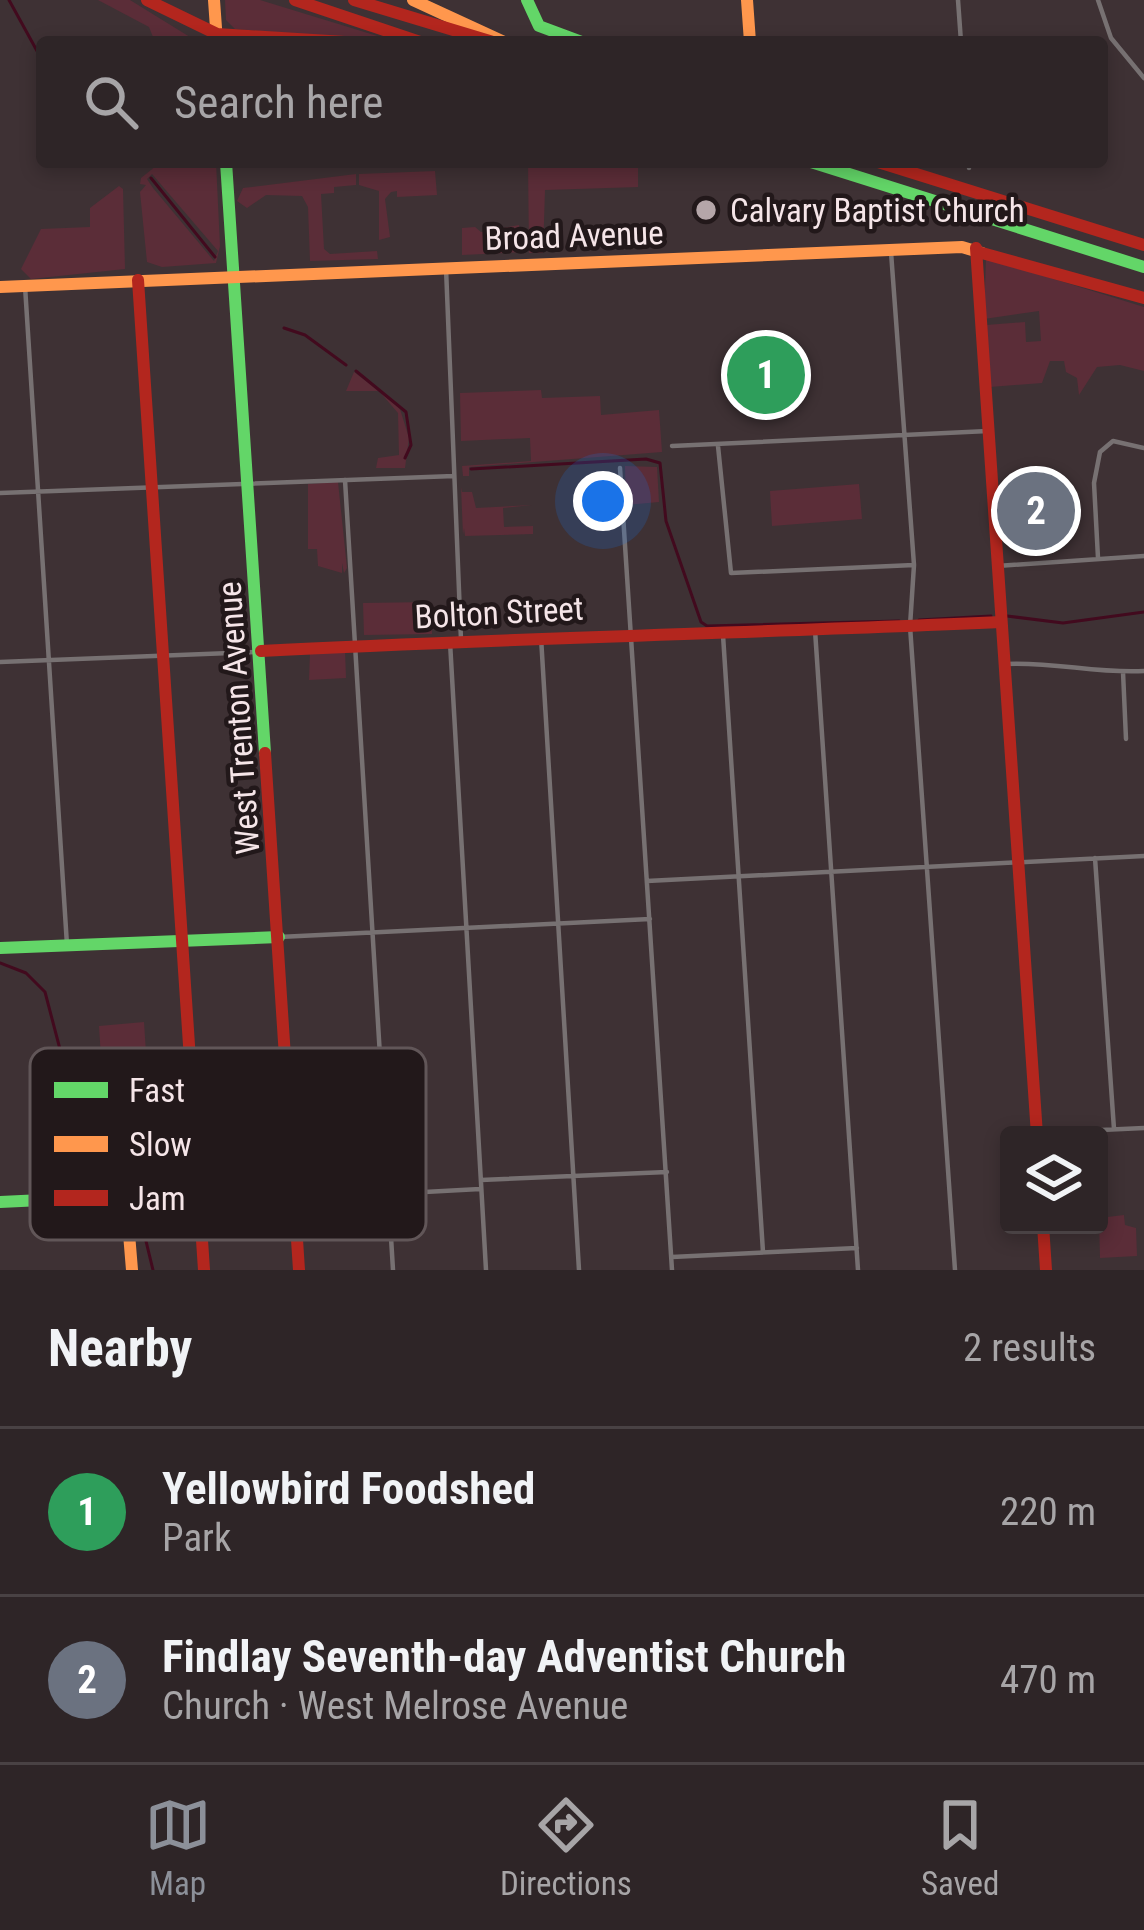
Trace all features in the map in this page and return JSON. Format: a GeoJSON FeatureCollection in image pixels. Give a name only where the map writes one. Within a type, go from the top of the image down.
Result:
{"type":"FeatureCollection","features":[{"type":"Feature","properties":{"kind":"main road"},"geometry":{"type":"LineString","coordinates":[[147,0],[213,36]]}},
{"type":"Feature","properties":{"kind":"main road"},"geometry":{"type":"LineString","coordinates":[[214,0],[217,36]]}},
{"type":"Feature","properties":{"kind":"main road"},"geometry":{"type":"LineString","coordinates":[[295,0],[402,36]]}},
{"type":"Feature","properties":{"kind":"main road"},"geometry":{"type":"LineString","coordinates":[[354,0],[474,36]]}},
{"type":"Feature","properties":{"kind":"main road"},"geometry":{"type":"LineString","coordinates":[[413,0],[491,36]]}},
{"type":"Feature","properties":{"kind":"main road"},"geometry":{"type":"LineString","coordinates":[[527,0],[539,26],[566,36]]}},
{"type":"Feature","properties":{"kind":"main road"},"geometry":{"type":"LineString","coordinates":[[747,0],[750,36]]}},
{"type":"Feature","properties":{"kind":"main road","name":"West Trenton Avenue"},"geometry":{"type":"LineString","coordinates":[[226,168],[285,1048]]}},
{"type":"Feature","properties":{"kind":"main road"},"geometry":{"type":"LineString","coordinates":[[830,168],[1144,267]]}},
{"type":"Feature","properties":{"kind":"main road"},"geometry":{"type":"LineString","coordinates":[[897,168],[1144,245]]}},
{"type":"Feature","properties":{"kind":"main road"},"geometry":{"type":"LineString","coordinates":[[976,248],[1036,1126]]}},
{"type":"Feature","properties":{"kind":"main road","name":"Broad Avenue"},"geometry":{"type":"LineString","coordinates":[[0,287],[976,248],[1144,298]]}},
{"type":"Feature","properties":{"kind":"main road"},"geometry":{"type":"LineString","coordinates":[[138,280],[190,1048]]}},
{"type":"Feature","properties":{"kind":"main road","name":"Bolton Street"},"geometry":{"type":"LineString","coordinates":[[261,652],[632,632],[723,635],[1001,622]]}},
{"type":"Feature","properties":{"kind":"main road"},"geometry":{"type":"LineString","coordinates":[[0,948],[279,937]]}},
{"type":"Feature","properties":{"kind":"main road"},"geometry":{"type":"LineString","coordinates":[[0,1202],[30,1201]]}},
{"type":"Feature","properties":{"kind":"main road"},"geometry":{"type":"LineString","coordinates":[[1044,1234],[1046,1270]]}},
{"type":"Feature","properties":{"kind":"main road"},"geometry":{"type":"LineString","coordinates":[[132,1240],[132,1270]]}},
{"type":"Feature","properties":{"kind":"main road"},"geometry":{"type":"LineString","coordinates":[[202,1240],[204,1270]]}},
{"type":"Feature","properties":{"kind":"main road","name":"West Trenton Avenue"},"geometry":{"type":"LineString","coordinates":[[297,1240],[299,1270]]}},
{"type":"Feature","properties":{"kind":"street"},"geometry":{"type":"LineString","coordinates":[[958,0],[961,36]]}},
{"type":"Feature","properties":{"kind":"street"},"geometry":{"type":"LineString","coordinates":[[1098,0],[1112,38],[1144,78]]}},
{"type":"Feature","properties":{"kind":"street"},"geometry":{"type":"LineString","coordinates":[[891,249],[914,565],[910,626],[955,1270]]}},
{"type":"Feature","properties":{"kind":"street"},"geometry":{"type":"LineString","coordinates":[[446,268],[464,927],[486,1270]]}},
{"type":"Feature","properties":{"kind":"street"},"geometry":{"type":"LineString","coordinates":[[25,286],[67,945]]}},
{"type":"Feature","properties":{"kind":"street"},"geometry":{"type":"LineString","coordinates":[[673,446],[988,431]]}},
{"type":"Feature","properties":{"kind":"street"},"geometry":{"type":"LineString","coordinates":[[1098,559],[1098,456],[1113,441],[1144,448]]}},
{"type":"Feature","properties":{"kind":"street"},"geometry":{"type":"LineString","coordinates":[[718,444],[731,573],[914,565]]}},
{"type":"Feature","properties":{"kind":"street"},"geometry":{"type":"LineString","coordinates":[[620,467],[673,1270]]}},
{"type":"Feature","properties":{"kind":"street"},"geometry":{"type":"LineString","coordinates":[[0,493],[454,476]]}},
{"type":"Feature","properties":{"kind":"street"},"geometry":{"type":"LineString","coordinates":[[345,480],[379,1048]]}},
{"type":"Feature","properties":{"kind":"street"},"geometry":{"type":"LineString","coordinates":[[997,566],[1144,556]]}},
{"type":"Feature","properties":{"kind":"street"},"geometry":{"type":"LineString","coordinates":[[815,630],[858,1270]]}},
{"type":"Feature","properties":{"kind":"street"},"geometry":{"type":"LineString","coordinates":[[723,635],[763,1252]]}},
{"type":"Feature","properties":{"kind":"street"},"geometry":{"type":"LineString","coordinates":[[541,637],[579,1270]]}},
{"type":"Feature","properties":{"kind":"street","name":"Bolton Street"},"geometry":{"type":"LineString","coordinates":[[0,662],[261,652]]}},
{"type":"Feature","properties":{"kind":"street"},"geometry":{"type":"LineString","coordinates":[[1004,664],[1058,662],[1144,671]]}},
{"type":"Feature","properties":{"kind":"street"},"geometry":{"type":"LineString","coordinates":[[1123,672],[1126,739]]}},
{"type":"Feature","properties":{"kind":"street"},"geometry":{"type":"LineString","coordinates":[[647,881],[1144,856]]}},
{"type":"Feature","properties":{"kind":"street"},"geometry":{"type":"LineString","coordinates":[[1095,858],[1114,1129]]}},
{"type":"Feature","properties":{"kind":"street"},"geometry":{"type":"LineString","coordinates":[[279,937],[650,919]]}},
{"type":"Feature","properties":{"kind":"street"},"geometry":{"type":"LineString","coordinates":[[1108,1129],[1144,1128]]}},
{"type":"Feature","properties":{"kind":"street"},"geometry":{"type":"LineString","coordinates":[[480,1180],[667,1172]]}},
{"type":"Feature","properties":{"kind":"street"},"geometry":{"type":"LineString","coordinates":[[426,1192],[481,1189]]}},
{"type":"Feature","properties":{"kind":"street"},"geometry":{"type":"LineString","coordinates":[[391,1240],[393,1270]]}},
{"type":"Feature","properties":{"kind":"street"},"geometry":{"type":"LineString","coordinates":[[672,1257],[856,1249]]}},
{"type":"Feature","properties":{"kind":"shaded area"},"geometry":{"type":"Polygon","coordinates":[[[98,0],[130,0],[188,36],[153,36],[149,27],[98,0]]]}},
{"type":"Feature","properties":{"kind":"shaded area"},"geometry":{"type":"Polygon","coordinates":[[[225,0],[260,0],[377,36],[235,29],[226,20],[225,0]]]}},
{"type":"Feature","properties":{"kind":"shaded area"},"geometry":{"type":"Polygon","coordinates":[[[154,168],[216,168],[220,246],[216,263],[162,267],[147,262],[140,192],[146,185],[140,184],[154,168]],[[152,174],[147,179],[153,188],[214,261],[218,251],[152,174]]]}},
{"type":"Feature","properties":{"kind":"shaded area"},"geometry":{"type":"Polygon","coordinates":[[[528,168],[638,168],[638,187],[545,190],[543,253],[529,253],[528,168]]]}},
{"type":"Feature","properties":{"kind":"shaded area"},"geometry":{"type":"Polygon","coordinates":[[[435,171],[437,195],[397,197],[397,191],[385,199],[390,237],[379,240],[379,191],[359,185],[359,174],[435,171]]]}},
{"type":"Feature","properties":{"kind":"shaded area"},"geometry":{"type":"Polygon","coordinates":[[[356,174],[356,185],[321,194],[324,249],[330,254],[377,251],[378,259],[310,261],[308,207],[302,196],[266,195],[247,208],[237,201],[243,188],[356,174]]]}},
{"type":"Feature","properties":{"kind":"shaded area"},"geometry":{"type":"Polygon","coordinates":[[[119,186],[123,189],[125,269],[31,279],[21,269],[41,229],[90,227],[90,208],[119,186]]]}},
{"type":"Feature","properties":{"kind":"shaded area"},"geometry":{"type":"Polygon","coordinates":[[[519,225],[524,252],[462,255],[462,228],[475,227],[481,232],[519,225]]]}},
{"type":"Feature","properties":{"kind":"shaded area"},"geometry":{"type":"Polygon","coordinates":[[[986,258],[1144,307],[1144,371],[1120,365],[1097,367],[1079,395],[1077,378],[1066,372],[1064,361],[1050,361],[1042,383],[990,387],[986,325],[1025,322],[1026,342],[1041,341],[1039,311],[984,319],[986,258]]]}},
{"type":"Feature","properties":{"kind":"shaded area"},"geometry":{"type":"Polygon","coordinates":[[[354,372],[399,406],[409,438],[405,468],[376,468],[378,458],[399,455],[398,413],[379,391],[346,391],[354,372]]]}},
{"type":"Feature","properties":{"kind":"shaded area"},"geometry":{"type":"Polygon","coordinates":[[[541,390],[542,398],[600,396],[601,415],[659,410],[662,452],[469,467],[469,476],[463,476],[462,466],[531,461],[530,438],[461,441],[460,393],[541,390]]]}},
{"type":"Feature","properties":{"kind":"shaded area"},"geometry":{"type":"Polygon","coordinates":[[[625,466],[657,467],[659,502],[626,505],[625,466]]]}},
{"type":"Feature","properties":{"kind":"shaded area"},"geometry":{"type":"Polygon","coordinates":[[[338,482],[344,573],[342,563],[342,573],[318,566],[317,549],[308,549],[308,484],[338,482]]]}},
{"type":"Feature","properties":{"kind":"shaded area"},"geometry":{"type":"Polygon","coordinates":[[[859,484],[862,519],[772,526],[770,491],[859,484]]]}},
{"type":"Feature","properties":{"kind":"shaded area"},"geometry":{"type":"Polygon","coordinates":[[[461,487],[462,492],[472,492],[476,508],[532,505],[503,508],[504,527],[533,526],[533,534],[465,536],[464,528],[463,535],[461,487]]]}},
{"type":"Feature","properties":{"kind":"shaded area"},"geometry":{"type":"Polygon","coordinates":[[[431,602],[432,634],[364,635],[363,603],[431,602]]]}},
{"type":"Feature","properties":{"kind":"shaded area"},"geometry":{"type":"Polygon","coordinates":[[[345,650],[346,678],[309,680],[310,653],[345,650]]]}},
{"type":"Feature","properties":{"kind":"shaded area"},"geometry":{"type":"Polygon","coordinates":[[[144,1022],[146,1048],[100,1048],[99,1026],[144,1022]]]}},
{"type":"Feature","properties":{"kind":"shaded area"},"geometry":{"type":"Polygon","coordinates":[[[1124,1215],[1125,1225],[1136,1228],[1137,1256],[1100,1258],[1099,1234],[1108,1234],[1108,1217],[1124,1215]]]}},
{"type":"Feature","properties":{"kind":"waterway"},"geometry":{"type":"LineString","coordinates":[[9,0],[36,49]]}},
{"type":"Feature","properties":{"kind":"waterway"},"geometry":{"type":"LineString","coordinates":[[151,178],[215,257]]}},
{"type":"Feature","properties":{"kind":"waterway"},"geometry":{"type":"LineString","coordinates":[[284,328],[305,335],[346,365]]}},
{"type":"Feature","properties":{"kind":"waterway"},"geometry":{"type":"LineString","coordinates":[[356,371],[406,412],[411,445],[405,458]]}},
{"type":"Feature","properties":{"kind":"waterway"},"geometry":{"type":"LineString","coordinates":[[471,469],[646,459],[660,463],[666,521],[701,622],[707,626],[899,621]]}},
{"type":"Feature","properties":{"kind":"waterway"},"geometry":{"type":"LineString","coordinates":[[1007,616],[1063,623],[1144,612]]}},
{"type":"Feature","properties":{"kind":"waterway"},"geometry":{"type":"LineString","coordinates":[[919,620],[991,616]]}},
{"type":"Feature","properties":{"kind":"waterway"},"geometry":{"type":"LineString","coordinates":[[0,963],[26,973],[45,992],[60,1048]]}},
{"type":"Feature","properties":{"kind":"waterway"},"geometry":{"type":"LineString","coordinates":[[146,1240],[153,1270]]}},
{"type":"Feature","properties":{"kind":"traffic: fast"},"geometry":{"type":"LineString","coordinates":[[527,0],[539,26],[566,36]]}},
{"type":"Feature","properties":{"kind":"traffic: fast"},"geometry":{"type":"LineString","coordinates":[[226,168],[265,753]]}},
{"type":"Feature","properties":{"kind":"traffic: fast"},"geometry":{"type":"LineString","coordinates":[[830,168],[1144,267]]}},
{"type":"Feature","properties":{"kind":"traffic: fast"},"geometry":{"type":"LineString","coordinates":[[0,948],[279,937]]}},
{"type":"Feature","properties":{"kind":"traffic: fast"},"geometry":{"type":"LineString","coordinates":[[0,1202],[30,1201]]}},
{"type":"Feature","properties":{"kind":"traffic: slow"},"geometry":{"type":"LineString","coordinates":[[214,0],[217,36]]}},
{"type":"Feature","properties":{"kind":"traffic: slow"},"geometry":{"type":"LineString","coordinates":[[413,0],[491,36]]}},
{"type":"Feature","properties":{"kind":"traffic: slow"},"geometry":{"type":"LineString","coordinates":[[747,0],[750,36]]}},
{"type":"Feature","properties":{"kind":"traffic: slow"},"geometry":{"type":"LineString","coordinates":[[0,287],[962,247],[982,253]]}},
{"type":"Feature","properties":{"kind":"traffic: slow"},"geometry":{"type":"LineString","coordinates":[[130,1240],[132,1270]]}},
{"type":"Feature","properties":{"kind":"traffic: jam"},"geometry":{"type":"LineString","coordinates":[[147,0],[217,34],[249,36]]}},
{"type":"Feature","properties":{"kind":"traffic: jam"},"geometry":{"type":"LineString","coordinates":[[295,0],[402,36]]}},
{"type":"Feature","properties":{"kind":"traffic: jam"},"geometry":{"type":"LineString","coordinates":[[354,0],[473,36]]}},
{"type":"Feature","properties":{"kind":"traffic: jam"},"geometry":{"type":"LineString","coordinates":[[897,168],[1144,245]]}},
{"type":"Feature","properties":{"kind":"traffic: jam"},"geometry":{"type":"LineString","coordinates":[[976,248],[1036,1126]]}},
{"type":"Feature","properties":{"kind":"traffic: jam"},"geometry":{"type":"LineString","coordinates":[[982,253],[1144,298]]}},
{"type":"Feature","properties":{"kind":"traffic: jam"},"geometry":{"type":"LineString","coordinates":[[138,280],[189,1048]]}},
{"type":"Feature","properties":{"kind":"traffic: jam"},"geometry":{"type":"LineString","coordinates":[[261,651],[1001,622]]}},
{"type":"Feature","properties":{"kind":"traffic: jam"},"geometry":{"type":"LineString","coordinates":[[265,753],[284,1048]]}},
{"type":"Feature","properties":{"kind":"traffic: jam"},"geometry":{"type":"LineString","coordinates":[[1044,1234],[1046,1270]]}},
{"type":"Feature","properties":{"kind":"traffic: jam"},"geometry":{"type":"LineString","coordinates":[[202,1240],[204,1270]]}},
{"type":"Feature","properties":{"kind":"traffic: jam"},"geometry":{"type":"LineString","coordinates":[[297,1240],[299,1270]]}},
{"type":"Feature","properties":{"kind":"place","name":"Calvary Baptist Church"},"geometry":{"type":"Point","coordinates":[706,210]}},
{"type":"Feature","properties":{"kind":"place","name":"Yellowbird Foodshed"},"geometry":{"type":"Point","coordinates":[766,375]}},
{"type":"Feature","properties":{"kind":"place","name":"Findlay Seventh-day Adventist Church"},"geometry":{"type":"Point","coordinates":[1036,511]}}]}
